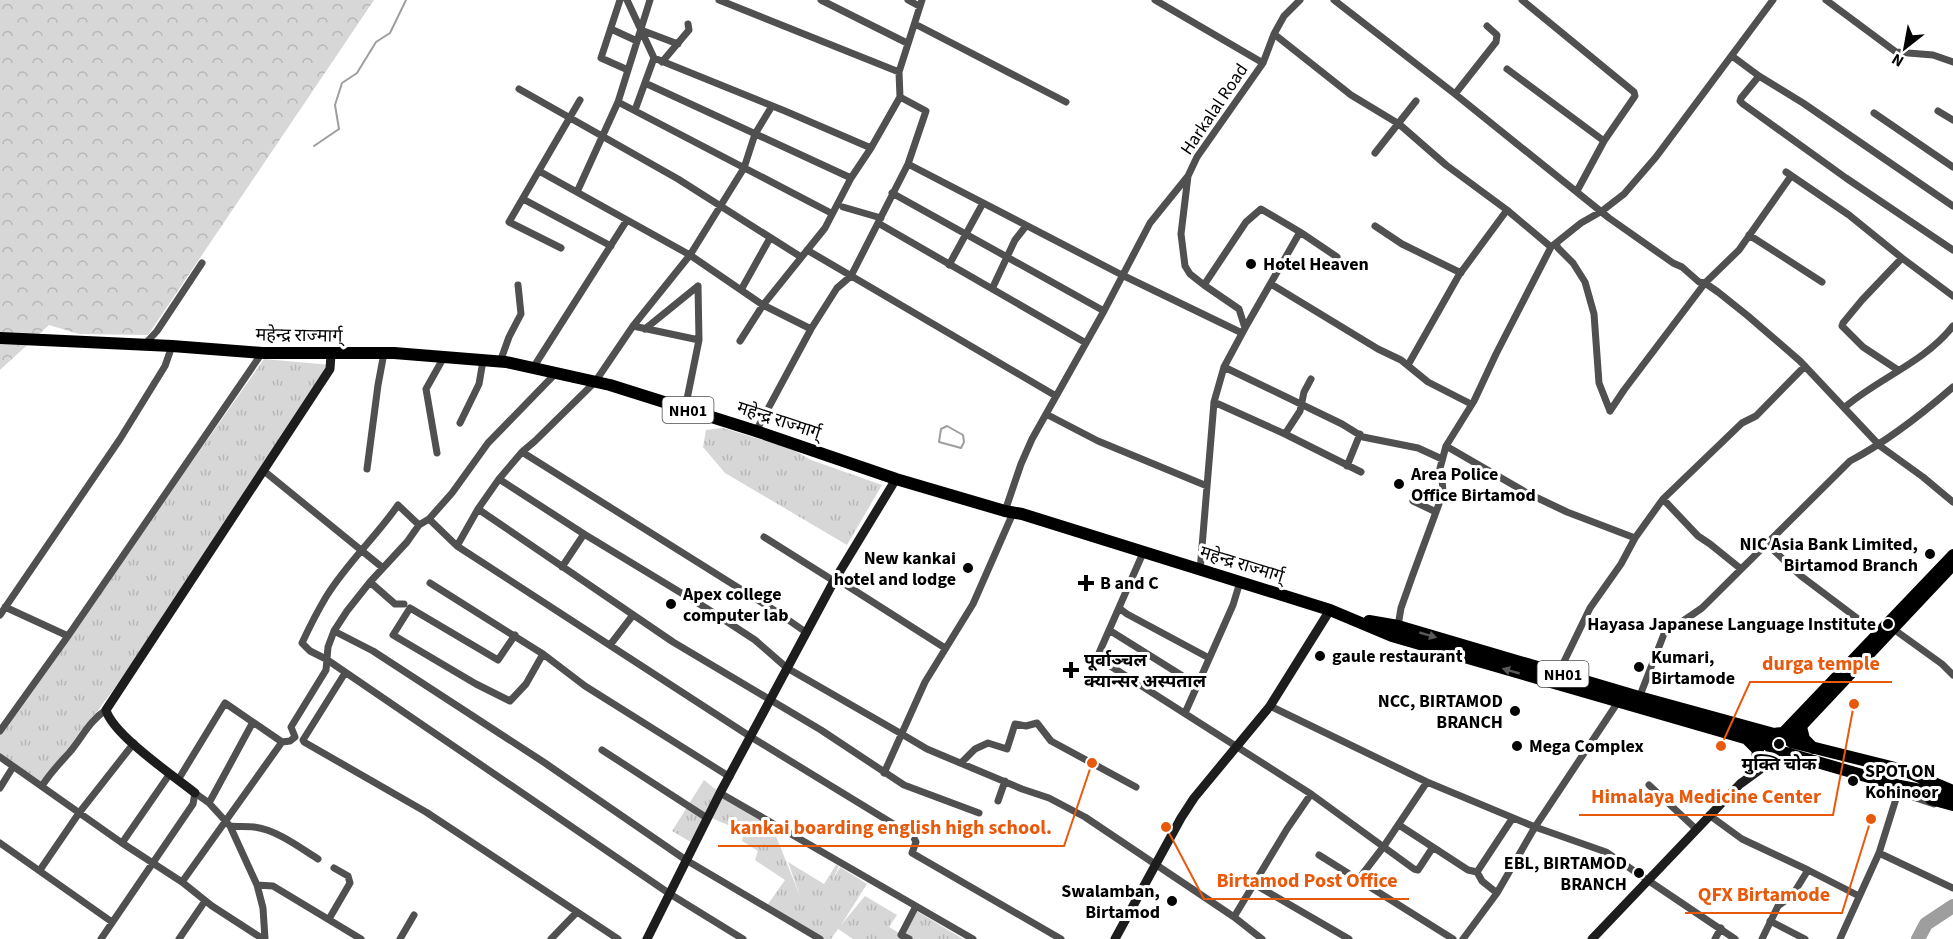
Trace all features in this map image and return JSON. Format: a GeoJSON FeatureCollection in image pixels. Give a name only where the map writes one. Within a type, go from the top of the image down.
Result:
{"type":"FeatureCollection","features":[{"type":"Feature","properties":{"kind":"highway","name":"महेन्द्र राज्मार्ग्"},"geometry":{"type":"LineString","coordinates":[[0,338],[172,346],[262,353],[331,355],[384,353],[444,357],[500,362],[595,382],[756,431],[896,478],[1330,610],[1392,636],[1637,701],[1780,744],[1903,789],[1953,796]]}},
{"type":"Feature","properties":{"kind":"highway","name":"महेन्द्र राज्मार्ग्"},"geometry":{"type":"LineString","coordinates":[[1350,617],[1398,626],[1559,672],[1621,697]]}},
{"type":"Feature","properties":{"kind":"highway","name":"महेन्द्र राज्मार्ग्"},"geometry":{"type":"LineString","coordinates":[[1637,701],[1745,738],[1813,748],[1903,770],[1953,790]]}},
{"type":"Feature","properties":{"kind":"highway"},"geometry":{"type":"LineString","coordinates":[[1802,727],[1804,739],[1813,748]]}},
{"type":"Feature","properties":{"kind":"highway"},"geometry":{"type":"LineString","coordinates":[[1745,738],[1758,750],[1757,759]]}},
{"type":"Feature","properties":{"kind":"highway"},"geometry":{"type":"LineString","coordinates":[[1929,780],[1953,780]]}},
{"type":"Feature","properties":{"kind":"highway"},"geometry":{"type":"LineString","coordinates":[[1903,789],[1953,805]]}},
{"type":"Feature","properties":{"kind":"main road"},"geometry":{"type":"LineString","coordinates":[[1780,744],[1802,727],[1952,561]]}},
{"type":"Feature","properties":{"kind":"main road"},"geometry":{"type":"LineString","coordinates":[[1780,744],[1878,634],[1890,627]]}},
{"type":"Feature","properties":{"kind":"street"},"geometry":{"type":"LineString","coordinates":[[621,0],[601,58],[628,70]]}},
{"type":"Feature","properties":{"kind":"street"},"geometry":{"type":"LineString","coordinates":[[627,0],[654,58],[871,148]]}},
{"type":"Feature","properties":{"kind":"street"},"geometry":{"type":"LineString","coordinates":[[577,192],[618,102],[650,0]]}},
{"type":"Feature","properties":{"kind":"street"},"geometry":{"type":"LineString","coordinates":[[719,0],[899,72]]}},
{"type":"Feature","properties":{"kind":"street"},"geometry":{"type":"LineString","coordinates":[[821,0],[907,44]]}},
{"type":"Feature","properties":{"kind":"street"},"geometry":{"type":"LineString","coordinates":[[740,341],[763,305],[825,228],[850,178],[871,148],[900,97],[899,72],[921,3],[908,0]]}},
{"type":"Feature","properties":{"kind":"street"},"geometry":{"type":"LineString","coordinates":[[1155,0],[1263,63]]}},
{"type":"Feature","properties":{"kind":"street"},"geometry":{"type":"LineString","coordinates":[[1334,0],[1602,211],[1748,316],[1845,407],[1880,446],[1953,502]]}},
{"type":"Feature","properties":{"kind":"street"},"geometry":{"type":"LineString","coordinates":[[1522,0],[1634,92],[1635,96],[1604,141],[1577,191]]}},
{"type":"Feature","properties":{"kind":"street"},"geometry":{"type":"LineString","coordinates":[[1398,626],[1408,587],[1443,494],[1442,478],[1439,472],[1446,446],[1471,404],[1553,245],[1624,194],[1656,158],[1773,0]]}},
{"type":"Feature","properties":{"kind":"street"},"geometry":{"type":"LineString","coordinates":[[1826,0],[1896,52],[1933,55],[1953,62]]}},
{"type":"Feature","properties":{"kind":"street","name":"Harkalal Road"},"geometry":{"type":"LineString","coordinates":[[1243,330],[1239,309],[1190,274],[1185,266],[1182,253],[1182,218],[1188,176],[1197,157],[1263,63],[1284,16],[1298,1]]}},
{"type":"Feature","properties":{"kind":"street"},"geometry":{"type":"LineString","coordinates":[[662,62],[689,30],[688,24]]}},
{"type":"Feature","properties":{"kind":"street"},"geometry":{"type":"LineString","coordinates":[[915,24],[1066,102]]}},
{"type":"Feature","properties":{"kind":"street"},"geometry":{"type":"LineString","coordinates":[[1455,94],[1496,42],[1497,35],[1487,26]]}},
{"type":"Feature","properties":{"kind":"street"},"geometry":{"type":"LineString","coordinates":[[611,29],[637,41]]}},
{"type":"Feature","properties":{"kind":"street"},"geometry":{"type":"LineString","coordinates":[[641,30],[678,44]]}},
{"type":"Feature","properties":{"kind":"street"},"geometry":{"type":"LineString","coordinates":[[1274,34],[1351,95],[1399,124],[1453,170],[1553,245],[1573,263],[1585,282],[1594,314],[1599,383],[1610,411],[1705,283],[1739,250],[1788,174],[1849,214],[1953,296]]}},
{"type":"Feature","properties":{"kind":"street"},"geometry":{"type":"LineString","coordinates":[[1732,56],[1953,206]]}},
{"type":"Feature","properties":{"kind":"street"},"geometry":{"type":"LineString","coordinates":[[634,110],[654,58]]}},
{"type":"Feature","properties":{"kind":"street"},"geometry":{"type":"LineString","coordinates":[[1507,69],[1604,141]]}},
{"type":"Feature","properties":{"kind":"street"},"geometry":{"type":"LineString","coordinates":[[1759,76],[1741,98],[1740,101],[1743,104],[1846,178],[1953,250]]}},
{"type":"Feature","properties":{"kind":"street"},"geometry":{"type":"LineString","coordinates":[[645,83],[850,178]]}},
{"type":"Feature","properties":{"kind":"street"},"geometry":{"type":"LineString","coordinates":[[519,89],[678,179],[801,257]]}},
{"type":"Feature","properties":{"kind":"street"},"geometry":{"type":"LineString","coordinates":[[756,431],[811,328],[837,288],[851,276],[908,164],[926,111],[900,97]]}},
{"type":"Feature","properties":{"kind":"street"},"geometry":{"type":"LineString","coordinates":[[561,248],[509,222],[580,100]]}},
{"type":"Feature","properties":{"kind":"street"},"geometry":{"type":"LineString","coordinates":[[1375,153],[1416,101]]}},
{"type":"Feature","properties":{"kind":"street"},"geometry":{"type":"LineString","coordinates":[[618,102],[831,213]]}},
{"type":"Feature","properties":{"kind":"street"},"geometry":{"type":"LineString","coordinates":[[457,546],[477,509],[499,479],[522,452],[595,382],[633,326],[690,255],[744,168],[755,134],[772,106]]}},
{"type":"Feature","properties":{"kind":"street"},"geometry":{"type":"LineString","coordinates":[[1938,111],[1953,120]]}},
{"type":"Feature","properties":{"kind":"street"},"geometry":{"type":"LineString","coordinates":[[1874,113],[1953,167]]}},
{"type":"Feature","properties":{"kind":"street"},"geometry":{"type":"LineString","coordinates":[[908,164],[1122,275],[1243,330]]}},
{"type":"Feature","properties":{"kind":"street"},"geometry":{"type":"LineString","coordinates":[[539,171],[690,255],[763,305],[811,328]]}},
{"type":"Feature","properties":{"kind":"street"},"geometry":{"type":"LineString","coordinates":[[884,773],[925,682],[973,604],[1009,512],[1021,464],[1046,414],[1150,223],[1188,176]]}},
{"type":"Feature","properties":{"kind":"street"},"geometry":{"type":"LineString","coordinates":[[892,193],[1104,311]]}},
{"type":"Feature","properties":{"kind":"street"},"geometry":{"type":"LineString","coordinates":[[523,199],[611,246]]}},
{"type":"Feature","properties":{"kind":"street"},"geometry":{"type":"LineString","coordinates":[[949,265],[983,203]]}},
{"type":"Feature","properties":{"kind":"street"},"geometry":{"type":"LineString","coordinates":[[843,207],[880,220],[949,265],[1086,343]]}},
{"type":"Feature","properties":{"kind":"street"},"geometry":{"type":"LineString","coordinates":[[1204,285],[1246,222],[1261,209],[1337,256]]}},
{"type":"Feature","properties":{"kind":"street"},"geometry":{"type":"LineString","coordinates":[[1408,365],[1461,273],[1507,210]]}},
{"type":"Feature","properties":{"kind":"street"},"geometry":{"type":"LineString","coordinates":[[533,368],[627,220]]}},
{"type":"Feature","properties":{"kind":"street"},"geometry":{"type":"LineString","coordinates":[[992,289],[1015,240],[1026,226]]}},
{"type":"Feature","properties":{"kind":"street"},"geometry":{"type":"LineString","coordinates":[[1375,226],[1402,244],[1461,273]]}},
{"type":"Feature","properties":{"kind":"street"},"geometry":{"type":"LineString","coordinates":[[1200,571],[1214,402],[1224,367],[1300,232]]}},
{"type":"Feature","properties":{"kind":"street"},"geometry":{"type":"LineString","coordinates":[[1749,235],[1822,282]]}},
{"type":"Feature","properties":{"kind":"street"},"geometry":{"type":"LineString","coordinates":[[741,290],[770,238]]}},
{"type":"Feature","properties":{"kind":"street"},"geometry":{"type":"LineString","coordinates":[[807,250],[1056,396]]}},
{"type":"Feature","properties":{"kind":"street"},"geometry":{"type":"LineString","coordinates":[[1898,370],[1863,346],[1842,326],[1862,300],[1902,258]]}},
{"type":"Feature","properties":{"kind":"street"},"geometry":{"type":"LineString","coordinates":[[145,345],[157,331],[202,263]]}},
{"type":"Feature","properties":{"kind":"street"},"geometry":{"type":"LineString","coordinates":[[1271,284],[1408,365],[1428,382],[1471,404]]}},
{"type":"Feature","properties":{"kind":"street"},"geometry":{"type":"LineString","coordinates":[[500,362],[521,314],[518,285]]}},
{"type":"Feature","properties":{"kind":"street"},"geometry":{"type":"LineString","coordinates":[[645,329],[698,286],[699,340],[685,409]]}},
{"type":"Feature","properties":{"kind":"street"},"geometry":{"type":"LineString","coordinates":[[633,326],[699,340]]}},
{"type":"Feature","properties":{"kind":"street"},"geometry":{"type":"LineString","coordinates":[[1845,407],[1861,393],[1931,348],[1953,326]]}},
{"type":"Feature","properties":{"kind":"street"},"geometry":{"type":"LineString","coordinates":[[0,615],[120,439],[165,366],[172,346]]}},
{"type":"Feature","properties":{"kind":"street"},"geometry":{"type":"LineString","coordinates":[[0,731],[262,353]]}},
{"type":"Feature","properties":{"kind":"street"},"geometry":{"type":"LineString","coordinates":[[367,469],[384,353]]}},
{"type":"Feature","properties":{"kind":"street"},"geometry":{"type":"LineString","coordinates":[[42,786],[90,724],[106,710],[114,694],[330,369],[331,355]]}},
{"type":"Feature","properties":{"kind":"street"},"geometry":{"type":"LineString","coordinates":[[437,453],[426,389],[444,357]]}},
{"type":"Feature","properties":{"kind":"street"},"geometry":{"type":"LineString","coordinates":[[460,423],[479,384],[483,361]]}},
{"type":"Feature","properties":{"kind":"street"},"geometry":{"type":"LineString","coordinates":[[1224,367],[1363,437],[1418,448],[1442,459]]}},
{"type":"Feature","properties":{"kind":"street"},"geometry":{"type":"LineString","coordinates":[[1559,672],[1590,608],[1663,499],[1742,423],[1756,416],[1804,367]]}},
{"type":"Feature","properties":{"kind":"street"},"geometry":{"type":"LineString","coordinates":[[178,780],[225,703],[282,742],[290,741],[295,737],[291,727],[326,670],[328,647],[334,631],[370,582],[407,542],[418,525],[429,519],[452,493],[488,443],[556,373]]}},
{"type":"Feature","properties":{"kind":"street"},"geometry":{"type":"LineString","coordinates":[[1286,434],[1300,411],[1304,392],[1311,380]]}},
{"type":"Feature","properties":{"kind":"street"},"geometry":{"type":"LineString","coordinates":[[1637,701],[1665,634],[1702,608],[1850,461],[1880,446],[1953,387]]}},
{"type":"Feature","properties":{"kind":"street"},"geometry":{"type":"LineString","coordinates":[[1214,402],[1286,434],[1361,472]]}},
{"type":"Feature","properties":{"kind":"street"},"geometry":{"type":"LineString","coordinates":[[1046,414],[1098,441],[1207,486]]}},
{"type":"Feature","properties":{"kind":"street"},"geometry":{"type":"LineString","coordinates":[[1347,466],[1360,434]]}},
{"type":"Feature","properties":{"kind":"street"},"geometry":{"type":"LineString","coordinates":[[1446,446],[1519,488],[1567,512],[1635,538]]}},
{"type":"Feature","properties":{"kind":"street"},"geometry":{"type":"LineString","coordinates":[[522,452],[807,633]]}},
{"type":"Feature","properties":{"kind":"street"},"geometry":{"type":"LineString","coordinates":[[264,471],[383,568]]}},
{"type":"Feature","properties":{"kind":"street"},"geometry":{"type":"LineString","coordinates":[[647,939],[707,818],[787,668],[835,580],[896,478]]}},
{"type":"Feature","properties":{"kind":"street"},"geometry":{"type":"LineString","coordinates":[[499,479],[755,640],[787,668],[927,749],[1049,798],[1085,817],[1234,917],[1262,939]]}},
{"type":"Feature","properties":{"kind":"street"},"geometry":{"type":"LineString","coordinates":[[1663,499],[1698,536],[1741,569]]}},
{"type":"Feature","properties":{"kind":"street"},"geometry":{"type":"LineString","coordinates":[[1413,501],[1436,512]]}},
{"type":"Feature","properties":{"kind":"street"},"geometry":{"type":"LineString","coordinates":[[418,525],[398,506],[383,528],[362,550],[326,597],[302,643],[310,651],[326,659],[670,894],[743,939]]}},
{"type":"Feature","properties":{"kind":"street"},"geometry":{"type":"LineString","coordinates":[[477,509],[633,615],[821,730],[884,773],[904,785],[980,813]]}},
{"type":"Feature","properties":{"kind":"street"},"geometry":{"type":"LineString","coordinates":[[429,519],[457,546],[751,737],[913,837],[916,842],[912,852],[1061,939]]}},
{"type":"Feature","properties":{"kind":"street"},"geometry":{"type":"LineString","coordinates":[[562,567],[584,534]]}},
{"type":"Feature","properties":{"kind":"street"},"geometry":{"type":"LineString","coordinates":[[764,537],[945,648]]}},
{"type":"Feature","properties":{"kind":"street"},"geometry":{"type":"LineString","coordinates":[[1767,544],[1801,576],[1878,634]]}},
{"type":"Feature","properties":{"kind":"street"},"geometry":{"type":"LineString","coordinates":[[1143,553],[1099,653],[1101,660],[1311,794],[1414,869],[1418,870],[1433,848]]}},
{"type":"Feature","properties":{"kind":"street"},"geometry":{"type":"LineString","coordinates":[[370,582],[395,604],[404,604]]}},
{"type":"Feature","properties":{"kind":"street"},"geometry":{"type":"LineString","coordinates":[[1185,712],[1233,604],[1240,582]]}},
{"type":"Feature","properties":{"kind":"street"},"geometry":{"type":"LineString","coordinates":[[430,583],[515,635],[585,686],[730,777]]}},
{"type":"Feature","properties":{"kind":"street"},"geometry":{"type":"LineString","coordinates":[[5,607],[68,636]]}},
{"type":"Feature","properties":{"kind":"street"},"geometry":{"type":"LineString","coordinates":[[515,635],[498,660],[411,608],[393,635],[476,684],[510,701],[526,684],[543,654]]}},
{"type":"Feature","properties":{"kind":"street"},"geometry":{"type":"LineString","coordinates":[[1119,608],[1209,658]]}},
{"type":"Feature","properties":{"kind":"street"},"geometry":{"type":"LineString","coordinates":[[1115,939],[1194,798],[1270,706],[1330,610]]}},
{"type":"Feature","properties":{"kind":"street"},"geometry":{"type":"LineString","coordinates":[[610,645],[633,615]]}},
{"type":"Feature","properties":{"kind":"street"},"geometry":{"type":"LineString","coordinates":[[1890,627],[1942,664],[1953,675]]}},
{"type":"Feature","properties":{"kind":"street"},"geometry":{"type":"LineString","coordinates":[[1109,630],[1197,685]]}},
{"type":"Feature","properties":{"kind":"street"},"geometry":{"type":"LineString","coordinates":[[334,631],[373,651],[545,763],[686,860],[817,938]]}},
{"type":"Feature","properties":{"kind":"street"},"geometry":{"type":"LineString","coordinates":[[345,673],[304,742],[426,812],[618,939]]}},
{"type":"Feature","properties":{"kind":"street"},"geometry":{"type":"LineString","coordinates":[[1463,939],[1497,893],[1535,827],[1621,697]]}},
{"type":"Feature","properties":{"kind":"street"},"geometry":{"type":"LineString","coordinates":[[1270,706],[1427,782],[1512,819],[1606,852],[1735,939]]}},
{"type":"Feature","properties":{"kind":"street"},"geometry":{"type":"LineString","coordinates":[[106,710],[108,717],[134,743],[169,775],[209,803],[228,824],[257,885],[263,908],[264,939]]}},
{"type":"Feature","properties":{"kind":"street"},"geometry":{"type":"LineString","coordinates":[[209,803],[253,722]]}},
{"type":"Feature","properties":{"kind":"street"},"geometry":{"type":"LineString","coordinates":[[961,763],[975,749],[988,743],[1006,749],[1015,724],[1026,726],[1037,723],[1051,741],[1136,787]]}},
{"type":"Feature","properties":{"kind":"street"},"geometry":{"type":"LineString","coordinates":[[182,882],[228,824],[282,742]]}},
{"type":"Feature","properties":{"kind":"street"},"geometry":{"type":"LineString","coordinates":[[40,870],[134,743]]}},
{"type":"Feature","properties":{"kind":"street"},"geometry":{"type":"LineString","coordinates":[[1740,784],[1757,759],[1780,744]]}},
{"type":"Feature","properties":{"kind":"street"},"geometry":{"type":"LineString","coordinates":[[1592,939],[1709,815],[1780,744]]}},
{"type":"Feature","properties":{"kind":"street"},"geometry":{"type":"LineString","coordinates":[[602,750],[707,818]]}},
{"type":"Feature","properties":{"kind":"street"},"geometry":{"type":"LineString","coordinates":[[0,757],[122,843],[182,882],[205,901],[264,939]]}},
{"type":"Feature","properties":{"kind":"street"},"geometry":{"type":"LineString","coordinates":[[0,788],[13,767]]}},
{"type":"Feature","properties":{"kind":"street"},"geometry":{"type":"LineString","coordinates":[[122,843],[169,775]]}},
{"type":"Feature","properties":{"kind":"street"},"geometry":{"type":"LineString","coordinates":[[998,801],[1005,781]]}},
{"type":"Feature","properties":{"kind":"street"},"geometry":{"type":"LineString","coordinates":[[1358,880],[1399,825],[1427,782]]}},
{"type":"Feature","properties":{"kind":"street"},"geometry":{"type":"LineString","coordinates":[[1649,785],[1696,829]]}},
{"type":"Feature","properties":{"kind":"street"},"geometry":{"type":"LineString","coordinates":[[1840,939],[1879,853],[1903,789],[1953,811]]}},
{"type":"Feature","properties":{"kind":"street"},"geometry":{"type":"LineString","coordinates":[[101,939],[193,804],[195,793]]}},
{"type":"Feature","properties":{"kind":"street"},"geometry":{"type":"LineString","coordinates":[[720,793],[973,939]]}},
{"type":"Feature","properties":{"kind":"street"},"geometry":{"type":"LineString","coordinates":[[1234,917],[1311,794]]}},
{"type":"Feature","properties":{"kind":"street"},"geometry":{"type":"LineString","coordinates":[[1709,815],[1742,839],[1859,896]]}},
{"type":"Feature","properties":{"kind":"street"},"geometry":{"type":"LineString","coordinates":[[1477,872],[1512,819]]}},
{"type":"Feature","properties":{"kind":"street"},"geometry":{"type":"LineString","coordinates":[[228,824],[268,831],[318,859]]}},
{"type":"Feature","properties":{"kind":"street"},"geometry":{"type":"LineString","coordinates":[[1399,825],[1468,870],[1477,872],[1482,881],[1497,893]]}},
{"type":"Feature","properties":{"kind":"street"},"geometry":{"type":"LineString","coordinates":[[0,843],[112,922]]}},
{"type":"Feature","properties":{"kind":"street"},"geometry":{"type":"LineString","coordinates":[[1879,853],[1953,888]]}},
{"type":"Feature","properties":{"kind":"street"},"geometry":{"type":"LineString","coordinates":[[1319,855],[1453,939]]}},
{"type":"Feature","properties":{"kind":"street"},"geometry":{"type":"LineString","coordinates":[[329,919],[350,883],[348,876],[334,868]]}},
{"type":"Feature","properties":{"kind":"street"},"geometry":{"type":"LineString","coordinates":[[1762,939],[1778,906],[1792,896],[1808,870]]}},
{"type":"Feature","properties":{"kind":"street"},"geometry":{"type":"LineString","coordinates":[[1254,884],[1350,939]]}},
{"type":"Feature","properties":{"kind":"street"},"geometry":{"type":"LineString","coordinates":[[257,885],[273,886],[361,939]]}},
{"type":"Feature","properties":{"kind":"street"},"geometry":{"type":"LineString","coordinates":[[179,939],[205,901]]}},
{"type":"Feature","properties":{"kind":"street"},"geometry":{"type":"LineString","coordinates":[[909,939],[902,935],[916,906]]}},
{"type":"Feature","properties":{"kind":"street"},"geometry":{"type":"LineString","coordinates":[[551,939],[577,912]]}},
{"type":"Feature","properties":{"kind":"street"},"geometry":{"type":"LineString","coordinates":[[400,939],[414,915]]}},
{"type":"Feature","properties":{"kind":"street"},"geometry":{"type":"LineString","coordinates":[[1770,921],[1806,939]]}},
{"type":"Feature","properties":{"kind":"street"},"geometry":{"type":"LineString","coordinates":[[1714,939],[1721,928]]}},
{"type":"Feature","properties":{"kind":"street"},"geometry":{"type":"LineString","coordinates":[[805,939],[817,938]]}},
{"type":"Feature","properties":{"kind":"green space"},"geometry":{"type":"Polygon","coordinates":[[[0,0],[374,0],[148,335],[79,334],[49,325],[0,370],[0,0]]]}},
{"type":"Feature","properties":{"kind":"green space"},"geometry":{"type":"Polygon","coordinates":[[[264,359],[331,365],[114,689],[79,735],[46,786],[0,755],[0,735],[264,359]]]}},
{"type":"Feature","properties":{"kind":"green space"},"geometry":{"type":"Polygon","coordinates":[[[723,428],[792,449],[811,460],[882,485],[847,545],[725,473],[703,447],[706,430],[723,428]]]}},
{"type":"Feature","properties":{"kind":"green space"},"geometry":{"type":"Polygon","coordinates":[[[704,780],[720,793],[770,821],[800,896],[788,862],[824,884],[836,865],[839,866],[831,883],[840,867],[867,884],[841,925],[865,896],[897,915],[889,927],[901,934],[915,910],[963,939],[853,939],[838,929],[831,939],[820,939],[766,907],[785,880],[755,860],[758,851],[742,841],[744,832],[707,816],[694,844],[672,831],[704,780]]]}},
{"type":"Feature","properties":{"kind":"waterway"},"geometry":{"type":"LineString","coordinates":[[314,146],[339,129],[335,105],[342,83],[357,73],[376,42],[390,33],[406,0]]}},
{"type":"Feature","properties":{"kind":"waterway"},"geometry":{"type":"LineString","coordinates":[[947,426],[963,435],[964,442],[961,448],[939,442],[941,429],[947,426]]}},
{"type":"Feature","properties":{"kind":"waterway"},"geometry":{"type":"LineString","coordinates":[[1918,939],[1926,924],[1953,906]]}},
{"type":"Feature","properties":{"kind":"place","name":"Hotel Heaven"},"geometry":{"type":"Point","coordinates":[1251,264]}},
{"type":"Feature","properties":{"kind":"place","name":"Area Police Office Birtamod"},"geometry":{"type":"Point","coordinates":[1399,484]}},
{"type":"Feature","properties":{"kind":"place","name":"NIC Asia Bank Limited, Birtamod Branch"},"geometry":{"type":"Point","coordinates":[1930,554]}},
{"type":"Feature","properties":{"kind":"place","name":"New kankai hotel and lodge"},"geometry":{"type":"Point","coordinates":[968,568]}},
{"type":"Feature","properties":{"kind":"place","name":"B and C"},"geometry":{"type":"Point","coordinates":[1086,583]}},
{"type":"Feature","properties":{"kind":"place","name":"Apex college computer lab"},"geometry":{"type":"Point","coordinates":[671,604]}},
{"type":"Feature","properties":{"kind":"place","name":"Hayasa Japanese Language Institute"},"geometry":{"type":"Point","coordinates":[1888,624]}},
{"type":"Feature","properties":{"kind":"place","name":"gaule restaurant"},"geometry":{"type":"Point","coordinates":[1320,656]}},
{"type":"Feature","properties":{"kind":"place","name":"Kumari, Birtamode"},"geometry":{"type":"Point","coordinates":[1639,667]}},
{"type":"Feature","properties":{"kind":"place","name":"पूर्वाञ्चल क्यान्सर अस्पताल"},"geometry":{"type":"Point","coordinates":[1071,670]}},
{"type":"Feature","properties":{"kind":"place","name":"Himalaya Medicine Center"},"geometry":{"type":"Point","coordinates":[1854,704]}},
{"type":"Feature","properties":{"kind":"place","name":"NCC, BIRTAMOD BRANCH"},"geometry":{"type":"Point","coordinates":[1515,711]}},
{"type":"Feature","properties":{"kind":"place","name":"मुक्ति चोक"},"geometry":{"type":"Point","coordinates":[1779,744]}},
{"type":"Feature","properties":{"kind":"place","name":"Mega Complex"},"geometry":{"type":"Point","coordinates":[1517,746]}},
{"type":"Feature","properties":{"kind":"place","name":"durga temple"},"geometry":{"type":"Point","coordinates":[1721,746]}},
{"type":"Feature","properties":{"kind":"place","name":"kankai boarding english high school."},"geometry":{"type":"Point","coordinates":[1092,763]}},
{"type":"Feature","properties":{"kind":"place","name":"SPOT ON Kohinoor"},"geometry":{"type":"Point","coordinates":[1853,781]}},
{"type":"Feature","properties":{"kind":"place","name":"QFX Birtamode"},"geometry":{"type":"Point","coordinates":[1871,819]}},
{"type":"Feature","properties":{"kind":"place","name":"Birtamod Post Office"},"geometry":{"type":"Point","coordinates":[1166,827]}},
{"type":"Feature","properties":{"kind":"place","name":"EBL, BIRTAMOD BRANCH"},"geometry":{"type":"Point","coordinates":[1639,873]}},
{"type":"Feature","properties":{"kind":"place","name":"Swalamban, Birtamod"},"geometry":{"type":"Point","coordinates":[1172,901]}}]}
